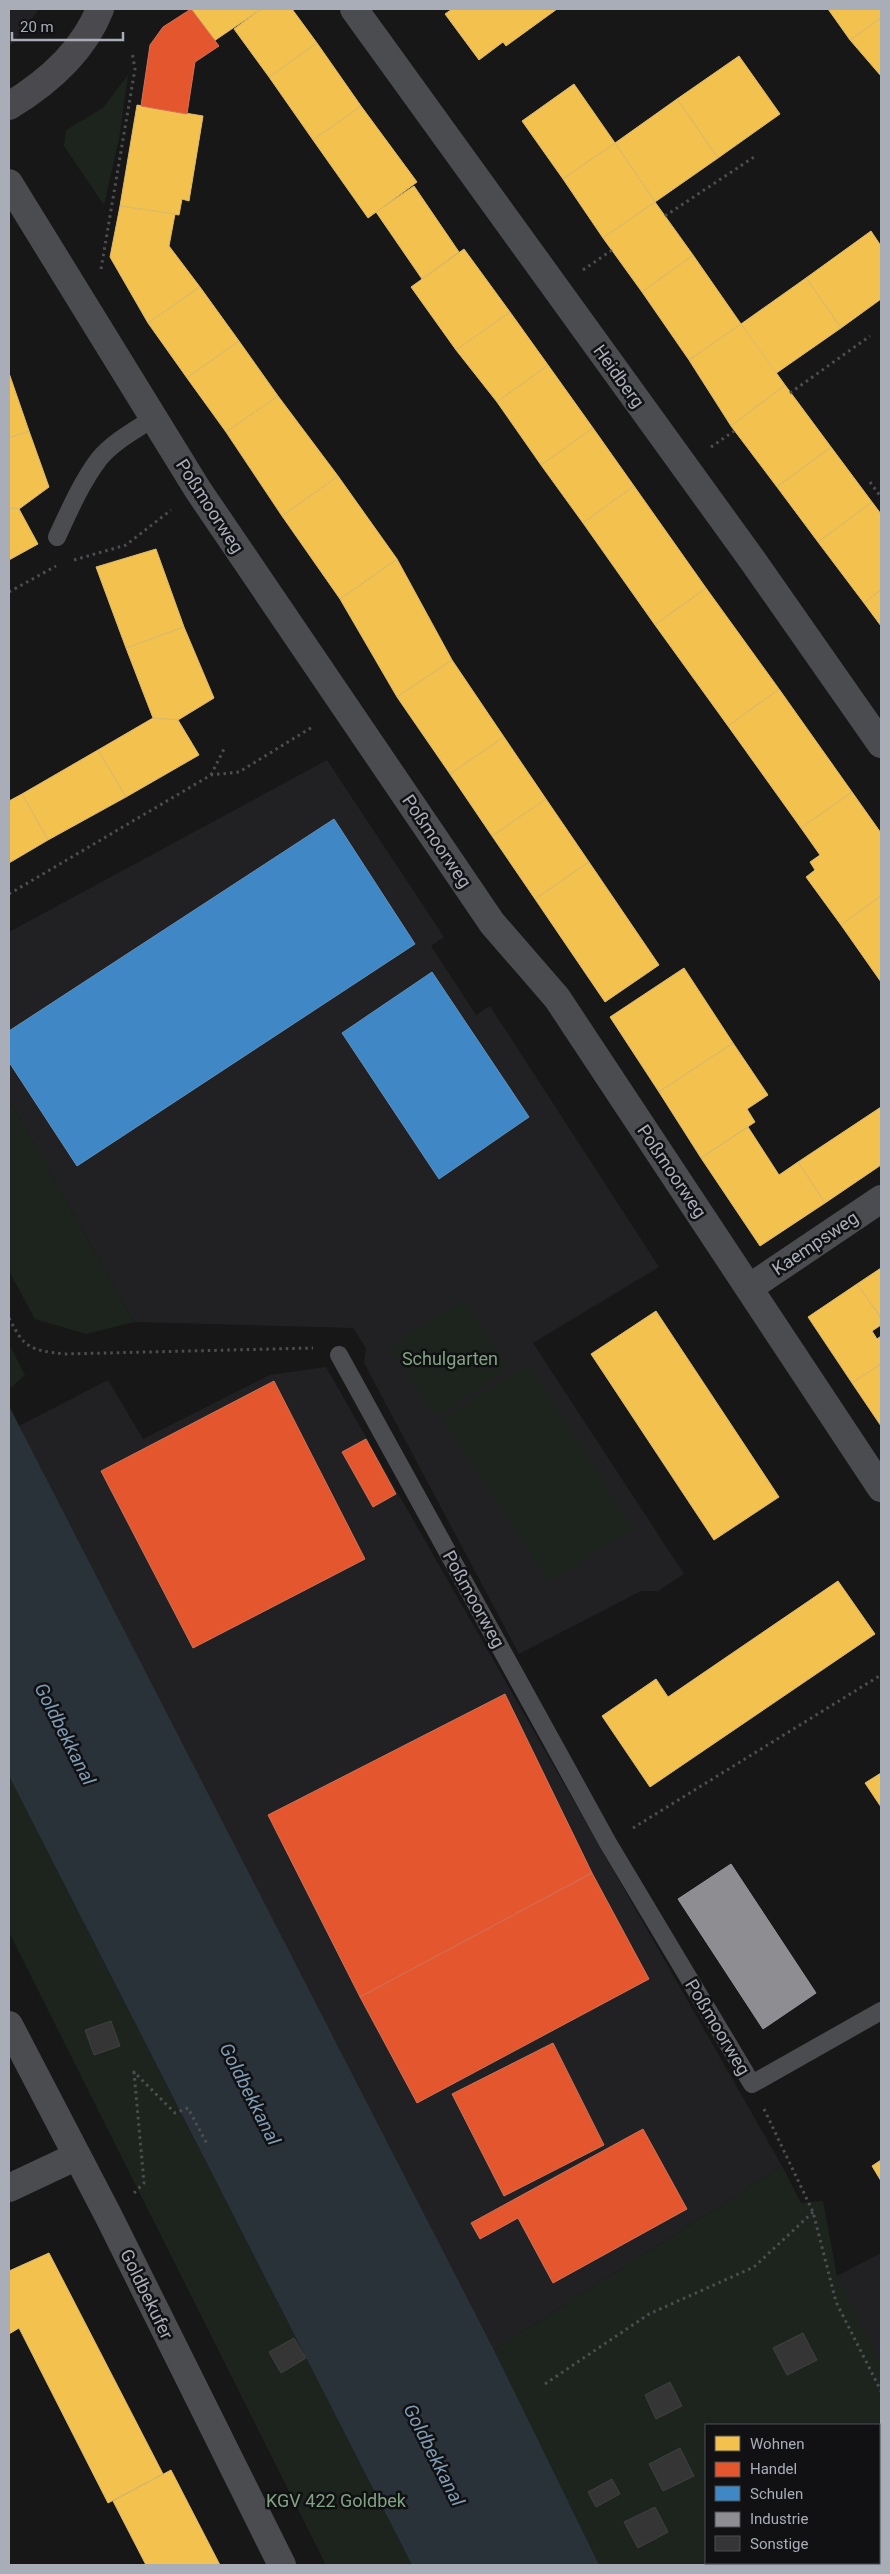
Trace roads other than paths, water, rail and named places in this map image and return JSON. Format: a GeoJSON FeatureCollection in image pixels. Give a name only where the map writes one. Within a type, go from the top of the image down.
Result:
{"type":"FeatureCollection","features":[{"type":"Feature","properties":{"kind":"street"},"geometry":{"type":"LineString","coordinates":[[9,106],[54,74],[84,38],[100,9]]}},
{"type":"Feature","properties":{"kind":"street","name":"Heidberg"},"geometry":{"type":"LineString","coordinates":[[354,9],[753,561],[881,744]]}},
{"type":"Feature","properties":{"kind":"street","name":"Poßmoorweg"},"geometry":{"type":"LineString","coordinates":[[9,183],[198,490],[492,923],[557,998],[881,1488]]}},
{"type":"Feature","properties":{"kind":"street","name":"Kaempsweg"},"geometry":{"type":"LineString","coordinates":[[749,1288],[881,1199]]}},
{"type":"Feature","properties":{"kind":"street","name":"Goldbekufer"},"geometry":{"type":"LineString","coordinates":[[9,2024],[110,2218],[282,2565]]}},
{"type":"Feature","properties":{"kind":"street"},"geometry":{"type":"LineString","coordinates":[[9,2188],[77,2156]]}},
{"type":"Feature","properties":{"kind":"lane"},"geometry":{"type":"LineString","coordinates":[[57,537],[80,489],[99,458],[122,438],[154,418]]}},
{"type":"Feature","properties":{"kind":"lane","name":"Poßmoorweg"},"geometry":{"type":"LineString","coordinates":[[339,1355],[608,1843],[752,2084],[881,2011]]}},
{"type":"Feature","properties":{"kind":"water","name":"Goldbekkanal"},"geometry":{"type":"Polygon","coordinates":[[[9,1406],[494,2350],[599,2565],[412,2565],[9,1776],[9,1406]]]}},
{"type":"Feature","properties":{"kind":"park label","name":"Schulgarten"},"geometry":{"type":"Point","coordinates":[450,1358]}},
{"type":"Feature","properties":{"kind":"park label","name":"KGV 422 Goldbek"},"geometry":{"type":"Point","coordinates":[336,2500]}}]}
